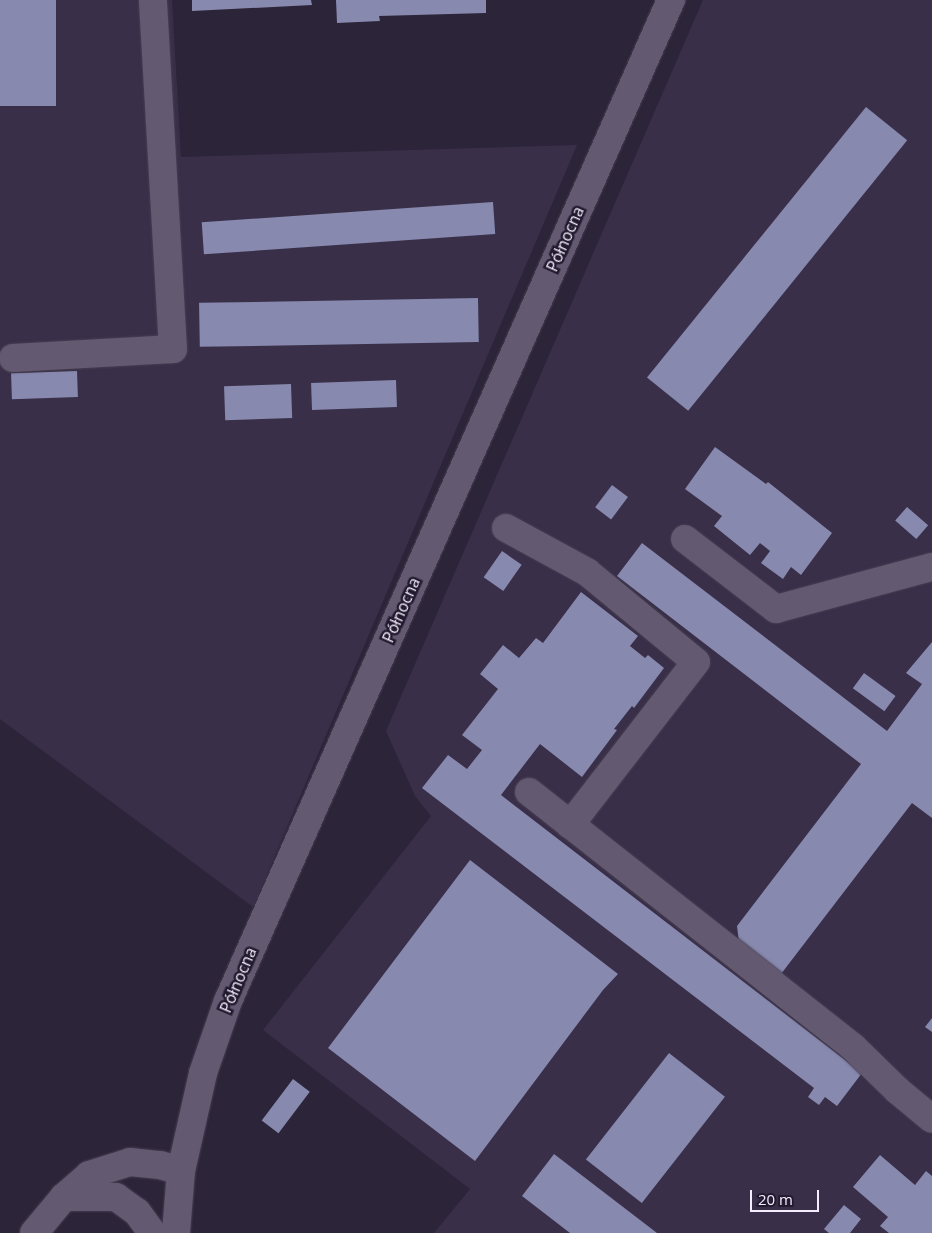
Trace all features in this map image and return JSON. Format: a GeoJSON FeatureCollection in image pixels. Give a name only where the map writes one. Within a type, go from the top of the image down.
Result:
{"type":"FeatureCollection","features":[{"type":"Feature","properties":{"kind":"street"},"geometry":{"type":"LineString","coordinates":[[13,358],[173,349],[153,0]]}},
{"type":"Feature","properties":{"kind":"street","name":"Północna"},"geometry":{"type":"LineString","coordinates":[[176,1233],[181,1171],[202,1073],[231,993],[671,0]]}},
{"type":"Feature","properties":{"kind":"street"},"geometry":{"type":"LineString","coordinates":[[506,528],[587,572],[696,662],[570,825]]}},
{"type":"Feature","properties":{"kind":"street"},"geometry":{"type":"LineString","coordinates":[[685,539],[776,610],[932,567]]}},
{"type":"Feature","properties":{"kind":"street"},"geometry":{"type":"LineString","coordinates":[[529,792],[853,1047],[897,1090],[932,1119]]}},
{"type":"Feature","properties":{"kind":"street"},"geometry":{"type":"LineString","coordinates":[[34,1233],[64,1197],[89,1175],[130,1162],[160,1165],[181,1171]]}},
{"type":"Feature","properties":{"kind":"street"},"geometry":{"type":"LineString","coordinates":[[64,1197],[116,1197],[137,1212],[152,1233]]}},
{"type":"Feature","properties":{"kind":"shaded area"},"geometry":{"type":"Polygon","coordinates":[[[0,0],[172,0],[181,157],[577,145],[253,907],[0,719],[0,0]]]}},
{"type":"Feature","properties":{"kind":"shaded area"},"geometry":{"type":"Polygon","coordinates":[[[703,0],[932,0],[932,1233],[434,1233],[470,1189],[263,1030],[431,816],[415,796],[386,731],[703,0]]]}},
{"type":"Feature","properties":{"kind":"building"},"geometry":{"type":"Polygon","coordinates":[[[0,0],[56,0],[56,106],[0,106],[0,0]]]}},
{"type":"Feature","properties":{"kind":"building"},"geometry":{"type":"Polygon","coordinates":[[[192,0],[311,0],[312,5],[192,11],[192,0]]]}},
{"type":"Feature","properties":{"kind":"building"},"geometry":{"type":"Polygon","coordinates":[[[336,0],[486,0],[486,13],[379,16],[380,21],[337,23],[336,0]]]}},
{"type":"Feature","properties":{"kind":"building"},"geometry":{"type":"Polygon","coordinates":[[[866,107],[907,140],[688,411],[647,377],[866,107]]]}},
{"type":"Feature","properties":{"kind":"building"},"geometry":{"type":"Polygon","coordinates":[[[493,202],[495,234],[204,254],[202,222],[493,202]]]}},
{"type":"Feature","properties":{"kind":"building"},"geometry":{"type":"Polygon","coordinates":[[[478,298],[479,342],[200,347],[199,303],[478,298]]]}},
{"type":"Feature","properties":{"kind":"building"},"geometry":{"type":"Polygon","coordinates":[[[77,371],[78,397],[12,399],[11,373],[77,371]]]}},
{"type":"Feature","properties":{"kind":"building"},"geometry":{"type":"Polygon","coordinates":[[[396,380],[397,407],[312,410],[311,383],[396,380]]]}},
{"type":"Feature","properties":{"kind":"building"},"geometry":{"type":"Polygon","coordinates":[[[291,384],[292,418],[225,420],[224,386],[291,384]]]}},
{"type":"Feature","properties":{"kind":"building"},"geometry":{"type":"Polygon","coordinates":[[[715,447],[766,484],[768,482],[832,533],[801,575],[791,567],[783,579],[761,563],[770,551],[760,543],[750,555],[714,526],[722,516],[685,489],[715,447]]]}},
{"type":"Feature","properties":{"kind":"building"},"geometry":{"type":"Polygon","coordinates":[[[612,485],[628,497],[611,519],[595,507],[612,485]]]}},
{"type":"Feature","properties":{"kind":"building"},"geometry":{"type":"Polygon","coordinates":[[[907,507],[928,525],[916,539],[895,521],[907,507]]]}},
{"type":"Feature","properties":{"kind":"building"},"geometry":{"type":"Polygon","coordinates":[[[642,543],[887,731],[922,684],[906,673],[932,642],[932,818],[912,803],[781,974],[739,942],[737,926],[861,764],[617,576],[642,543]]]}},
{"type":"Feature","properties":{"kind":"building"},"geometry":{"type":"Polygon","coordinates":[[[502,551],[522,565],[503,591],[484,577],[502,551]]]}},
{"type":"Feature","properties":{"kind":"building"},"geometry":{"type":"Polygon","coordinates":[[[581,592],[638,636],[630,646],[645,658],[648,655],[664,668],[634,708],[632,706],[614,729],[617,730],[582,777],[540,744],[501,795],[862,1073],[837,1106],[825,1097],[819,1105],[808,1097],[814,1088],[422,788],[448,755],[467,769],[482,750],[462,735],[498,689],[480,674],[503,645],[519,658],[536,638],[543,643],[581,592]]]}},
{"type":"Feature","properties":{"kind":"building"},"geometry":{"type":"Polygon","coordinates":[[[864,673],[896,696],[884,711],[853,688],[864,673]]]}},
{"type":"Feature","properties":{"kind":"building"},"geometry":{"type":"Polygon","coordinates":[[[470,860],[618,974],[603,990],[475,1161],[328,1048],[470,860]]]}},
{"type":"Feature","properties":{"kind":"building"},"geometry":{"type":"Polygon","coordinates":[[[932,1018],[932,1032],[925,1027],[932,1018]]]}},
{"type":"Feature","properties":{"kind":"building"},"geometry":{"type":"Polygon","coordinates":[[[669,1053],[725,1097],[642,1203],[586,1159],[669,1053]]]}},
{"type":"Feature","properties":{"kind":"building"},"geometry":{"type":"Polygon","coordinates":[[[293,1079],[310,1092],[278,1133],[262,1121],[293,1079]]]}},
{"type":"Feature","properties":{"kind":"building"},"geometry":{"type":"Polygon","coordinates":[[[554,1154],[657,1233],[570,1233],[522,1196],[554,1154]]]}},
{"type":"Feature","properties":{"kind":"building"},"geometry":{"type":"Polygon","coordinates":[[[880,1155],[915,1185],[926,1171],[932,1176],[932,1233],[889,1233],[880,1226],[888,1217],[853,1187],[880,1155]]]}},
{"type":"Feature","properties":{"kind":"building"},"geometry":{"type":"Polygon","coordinates":[[[844,1205],[861,1219],[850,1233],[829,1233],[824,1229],[844,1205]]]}}]}
